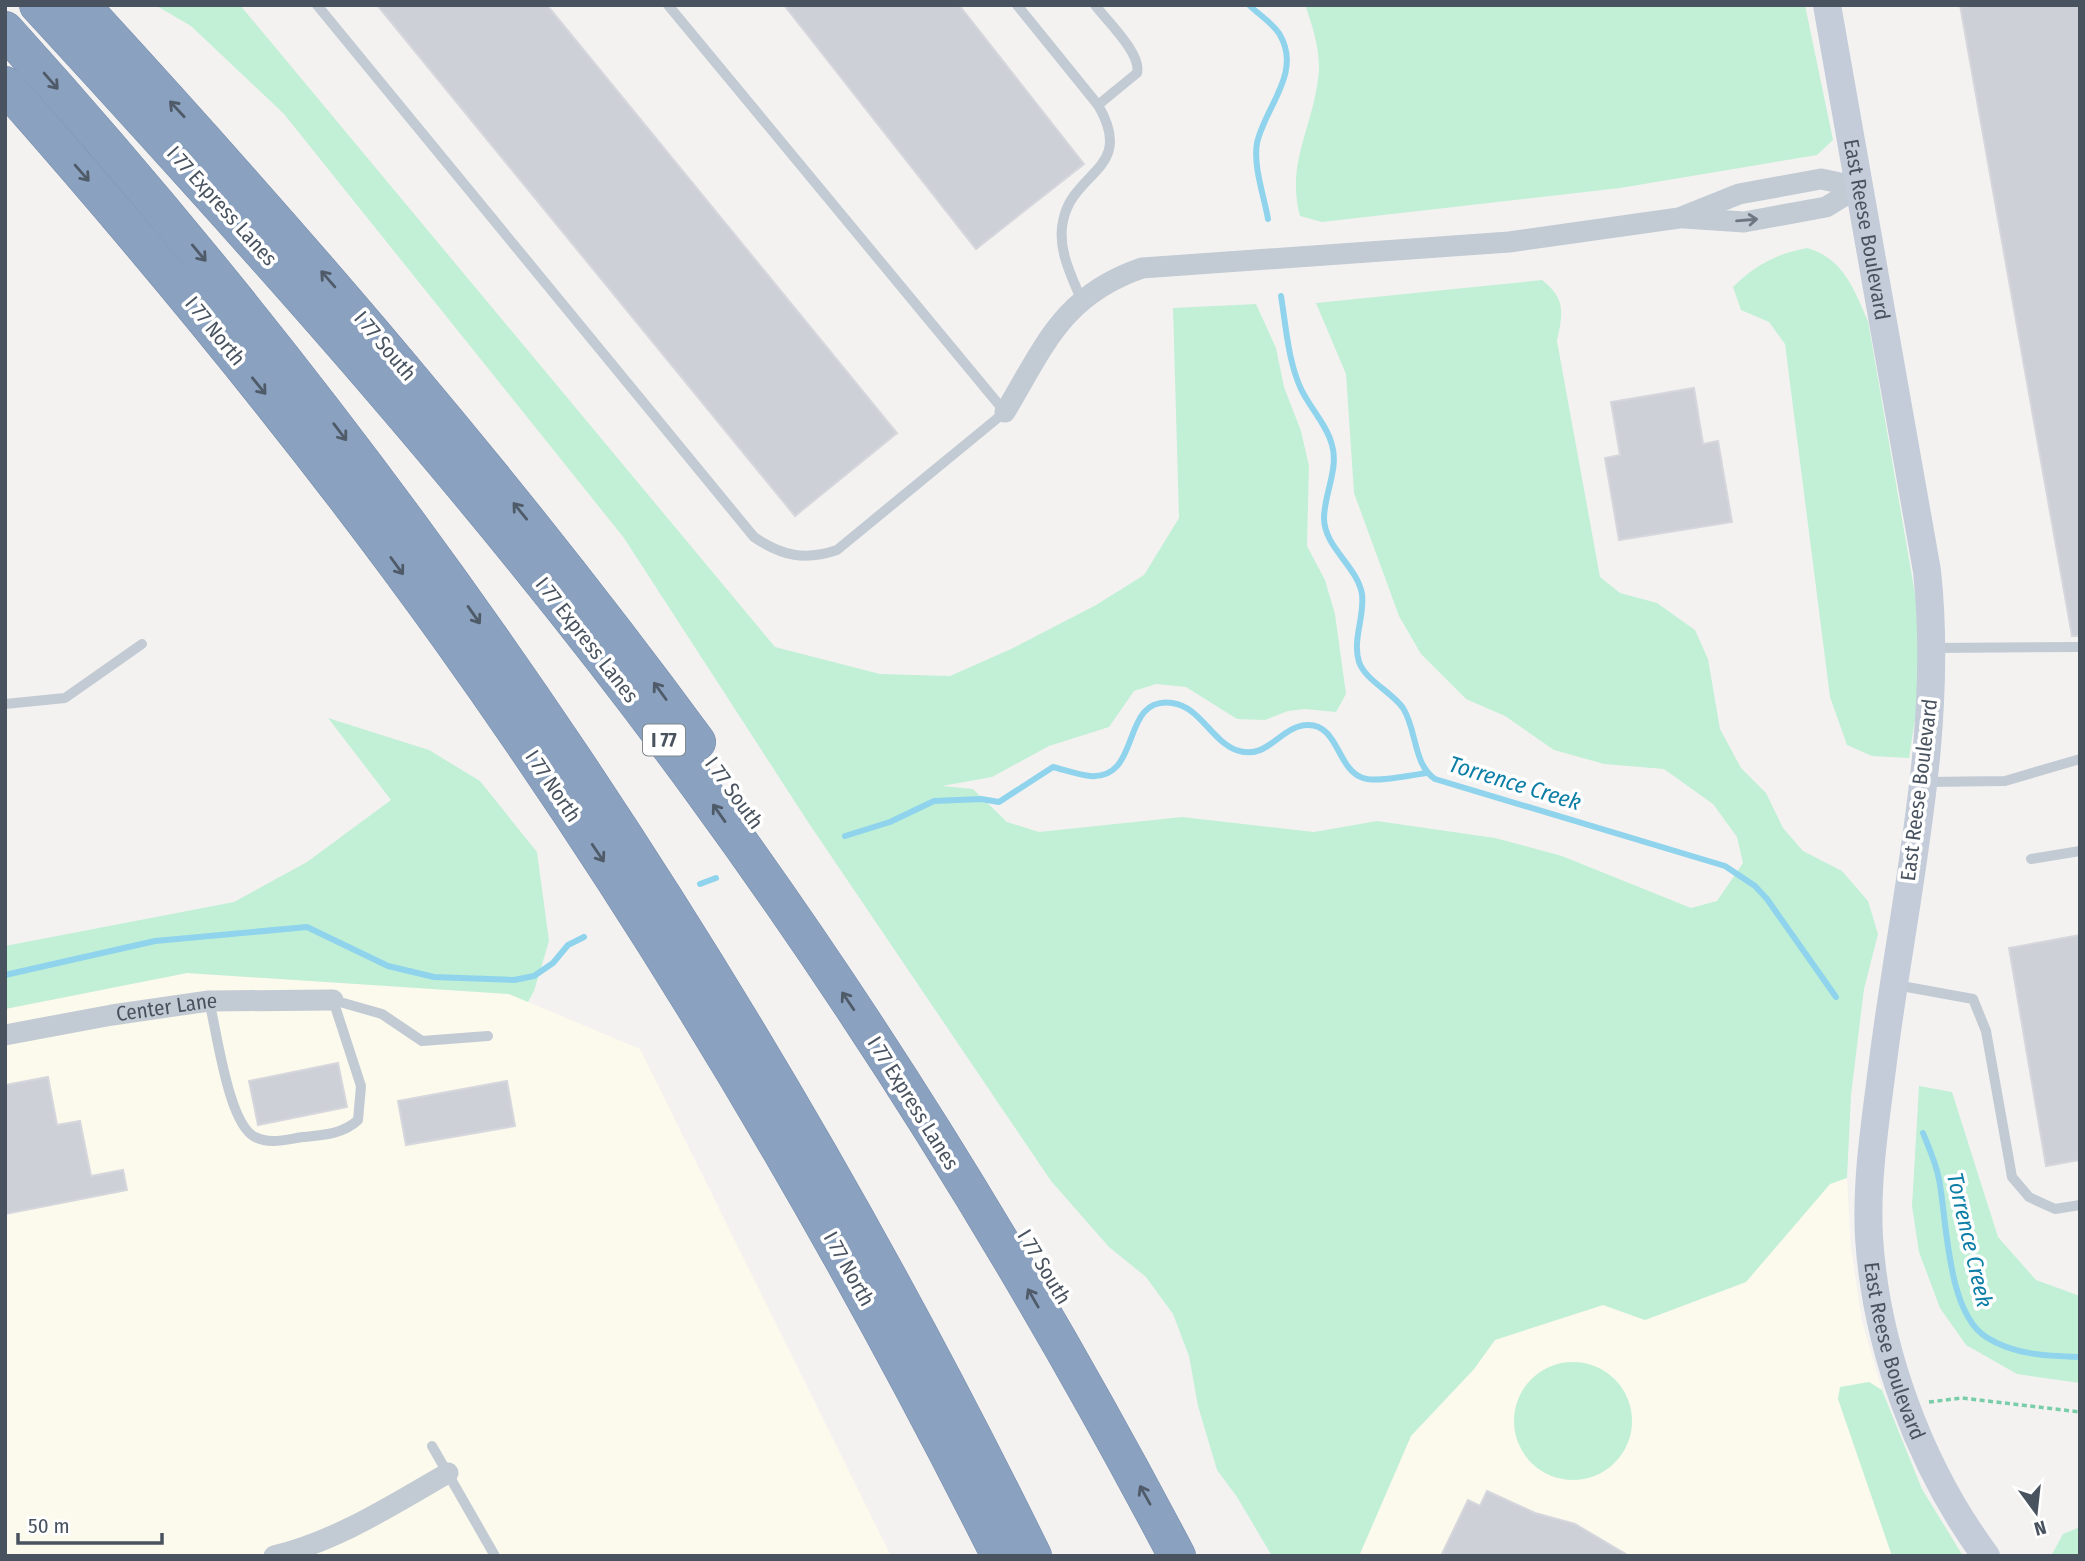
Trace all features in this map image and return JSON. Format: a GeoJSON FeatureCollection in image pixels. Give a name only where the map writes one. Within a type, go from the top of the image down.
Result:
{"type":"FeatureCollection","features":[{"type":"Feature","properties":{"kind":"highway","name":"I 77 Express Lanes"},"geometry":{"type":"LineString","coordinates":[[38,5],[258,246],[440,459],[617,678],[702,790],[783,904],[937,1139],[1075,1370],[1177,1556]]}},
{"type":"Feature","properties":{"kind":"highway","name":"I 77 South"},"geometry":{"type":"LineString","coordinates":[[81,5],[282,226],[464,440],[631,652],[722,775],[803,890],[958,1126],[1103,1368],[1205,1556]]}},
{"type":"Feature","properties":{"kind":"highway"},"geometry":{"type":"LineString","coordinates":[[5,30],[130,171],[308,389],[474,615],[554,732],[706,967],[843,1195],[925,1343],[1033,1556]]}},
{"type":"Feature","properties":{"kind":"highway","name":"I 77 North"},"geometry":{"type":"LineString","coordinates":[[5,85],[102,195],[279,411],[447,634],[536,761],[628,900],[753,1102],[891,1345],[1000,1556]]}},
{"type":"Feature","properties":{"kind":"street","name":"East Reese Boulevard"},"geometry":{"type":"LineString","coordinates":[[1827,5],[1927,571],[1933,648],[1922,782],[1873,1143],[1869,1237],[1879,1309],[1908,1407],[1941,1483],[1986,1556]]}},
{"type":"Feature","properties":{"kind":"street"},"geometry":{"type":"LineString","coordinates":[[1679,218],[1739,194],[1821,179],[1859,187]]}},
{"type":"Feature","properties":{"kind":"street"},"geometry":{"type":"LineString","coordinates":[[1005,412],[1052,331],[1081,299],[1111,278],[1142,268],[1509,242],[1679,218],[1744,222],[1826,207],[1859,187]]}},
{"type":"Feature","properties":{"kind":"street","name":"Center Lane"},"geometry":{"type":"LineString","coordinates":[[5,1035],[112,1015],[209,1001],[332,1000]]}},
{"type":"Feature","properties":{"kind":"street"},"geometry":{"type":"LineString","coordinates":[[280,1555],[299,1550],[362,1523],[448,1473]]}},
{"type":"Feature","properties":{"kind":"lane"},"geometry":{"type":"LineString","coordinates":[[317,5],[754,537],[776,552],[817,557],[837,550],[1005,412],[668,5]]}},
{"type":"Feature","properties":{"kind":"lane"},"geometry":{"type":"LineString","coordinates":[[1017,5],[1107,121],[1110,151],[1105,165],[1068,204],[1062,222],[1065,255],[1081,299]]}},
{"type":"Feature","properties":{"kind":"lane"},"geometry":{"type":"LineString","coordinates":[[1094,5],[1136,56],[1139,68],[1138,73],[1098,106]]}},
{"type":"Feature","properties":{"kind":"lane"},"geometry":{"type":"LineString","coordinates":[[5,704],[65,698],[142,644]]}},
{"type":"Feature","properties":{"kind":"lane"},"geometry":{"type":"LineString","coordinates":[[1933,648],[2080,647]]}},
{"type":"Feature","properties":{"kind":"lane"},"geometry":{"type":"LineString","coordinates":[[1922,782],[2004,781],[2080,759]]}},
{"type":"Feature","properties":{"kind":"lane"},"geometry":{"type":"LineString","coordinates":[[2031,859],[2080,850]]}},
{"type":"Feature","properties":{"kind":"lane"},"geometry":{"type":"LineString","coordinates":[[1893,984],[1973,999],[1986,1031],[2012,1177],[2029,1197],[2054,1209],[2080,1205]]}},
{"type":"Feature","properties":{"kind":"lane"},"geometry":{"type":"LineString","coordinates":[[209,1001],[236,1112],[246,1130],[255,1137],[271,1142],[335,1133],[350,1128],[358,1119],[361,1086],[332,1000]]}},
{"type":"Feature","properties":{"kind":"lane"},"geometry":{"type":"LineString","coordinates":[[332,1000],[382,1014],[415,1039],[422,1041],[488,1036]]}},
{"type":"Feature","properties":{"kind":"lane"},"geometry":{"type":"LineString","coordinates":[[432,1446],[495,1556]]}},
{"type":"Feature","properties":{"kind":"path"},"geometry":{"type":"LineString","coordinates":[[1908,1407],[1962,1398],[2080,1412]]}},
{"type":"Feature","properties":{"kind":"shaded area"},"geometry":{"type":"Polygon","coordinates":[[[187,973],[509,994],[640,1049],[891,1556],[5,1556],[5,1009],[187,973]]]}},
{"type":"Feature","properties":{"kind":"shaded area"},"geometry":{"type":"Polygon","coordinates":[[[1847,1178],[1851,1248],[1862,1322],[1882,1390],[1922,1489],[1963,1556],[1359,1556],[1411,1436],[1474,1369],[1495,1339],[1603,1305],[1645,1320],[1746,1282],[1830,1184],[1847,1178]]]}},
{"type":"Feature","properties":{"kind":"green space"},"geometry":{"type":"Polygon","coordinates":[[[155,5],[240,5],[775,647],[880,674],[950,676],[1011,649],[1096,605],[1144,575],[1179,518],[1173,308],[1256,304],[1276,348],[1284,387],[1301,431],[1309,466],[1307,546],[1325,580],[1335,614],[1346,694],[1336,712],[1305,709],[1288,711],[1265,720],[1237,719],[1186,687],[1156,684],[1134,691],[1109,727],[1049,746],[992,777],[942,786],[973,789],[1007,822],[1039,832],[1182,817],[1314,832],[1377,821],[1495,838],[1562,856],[1691,908],[1717,901],[1743,863],[1737,837],[1713,804],[1664,769],[1604,764],[1554,750],[1505,716],[1466,699],[1421,654],[1399,616],[1354,493],[1346,374],[1316,303],[1542,280],[1555,293],[1561,307],[1557,341],[1600,577],[1620,593],[1657,603],[1695,630],[1708,659],[1720,729],[1741,768],[1766,793],[1783,828],[1803,851],[1842,871],[1868,901],[1878,934],[1864,989],[1851,1095],[1847,1178],[1830,1184],[1746,1282],[1645,1320],[1603,1305],[1495,1340],[1474,1369],[1411,1436],[1359,1556],[1272,1556],[1237,1497],[1217,1470],[1198,1406],[1189,1356],[1173,1314],[1146,1277],[1109,1247],[1051,1181],[808,822],[624,538],[284,114],[191,26],[155,5]]]}},
{"type":"Feature","properties":{"kind":"green space"},"geometry":{"type":"Polygon","coordinates":[[[1305,5],[1805,5],[1833,140],[1817,155],[1620,188],[1322,222],[1300,216],[1297,197],[1298,163],[1319,70],[1316,41],[1305,5]]]}},
{"type":"Feature","properties":{"kind":"green space"},"geometry":{"type":"Polygon","coordinates":[[[1807,248],[1830,259],[1846,276],[1868,321],[1919,617],[1919,693],[1909,758],[1872,756],[1847,745],[1830,697],[1785,344],[1769,322],[1741,310],[1733,287],[1749,272],[1767,262],[1807,248]]]}},
{"type":"Feature","properties":{"kind":"green space"},"geometry":{"type":"Polygon","coordinates":[[[328,718],[429,750],[480,781],[537,852],[549,941],[528,1002],[509,994],[187,973],[5,1009],[5,946],[234,902],[307,862],[391,800],[328,718]]]}},
{"type":"Feature","properties":{"kind":"green space"},"geometry":{"type":"Polygon","coordinates":[[[1919,1086],[1952,1092],[1998,1237],[2036,1280],[2080,1296],[2080,1383],[2017,1374],[1966,1345],[1940,1308],[1919,1252],[1912,1206],[1919,1086]]]}},
{"type":"Feature","properties":{"kind":"green space"},"geometry":{"type":"Polygon","coordinates":[[[1573,1362],[1596,1367],[1615,1379],[1627,1398],[1632,1421],[1627,1444],[1615,1463],[1596,1475],[1573,1480],[1550,1475],[1531,1463],[1519,1444],[1514,1421],[1519,1398],[1531,1379],[1550,1367],[1573,1362]]]}},
{"type":"Feature","properties":{"kind":"green space"},"geometry":{"type":"Polygon","coordinates":[[[1869,1382],[1882,1390],[1922,1489],[1963,1556],[1892,1556],[1838,1399],[1840,1387],[1869,1382]]]}},
{"type":"Feature","properties":{"kind":"green space"},"geometry":{"type":"Polygon","coordinates":[[[2080,1527],[2080,1556],[2051,1556],[2063,1534],[2080,1527]]]}},
{"type":"Feature","properties":{"kind":"building"},"geometry":{"type":"Polygon","coordinates":[[[377,5],[547,5],[897,433],[795,516],[377,5]]]}},
{"type":"Feature","properties":{"kind":"building"},"geometry":{"type":"Polygon","coordinates":[[[784,5],[959,5],[1084,164],[976,249],[784,5]]]}},
{"type":"Feature","properties":{"kind":"building"},"geometry":{"type":"Polygon","coordinates":[[[1960,5],[2080,5],[2080,636],[2072,636],[1960,5]]]}},
{"type":"Feature","properties":{"kind":"building"},"geometry":{"type":"Polygon","coordinates":[[[1694,388],[1703,444],[1718,441],[1732,522],[1619,540],[1605,458],[1620,455],[1611,402],[1694,388]]]}},
{"type":"Feature","properties":{"kind":"building"},"geometry":{"type":"Polygon","coordinates":[[[2080,935],[2080,1160],[2046,1166],[2009,948],[2080,935]]]}},
{"type":"Feature","properties":{"kind":"building"},"geometry":{"type":"Polygon","coordinates":[[[338,1063],[347,1107],[258,1125],[249,1081],[338,1063]]]}},
{"type":"Feature","properties":{"kind":"building"},"geometry":{"type":"Polygon","coordinates":[[[48,1077],[57,1125],[80,1121],[91,1176],[123,1170],[127,1190],[5,1214],[5,1085],[48,1077]]]}},
{"type":"Feature","properties":{"kind":"building"},"geometry":{"type":"Polygon","coordinates":[[[507,1081],[515,1126],[406,1145],[398,1101],[507,1081]]]}},
{"type":"Feature","properties":{"kind":"building"},"geometry":{"type":"Polygon","coordinates":[[[1487,1491],[1535,1513],[1575,1524],[1629,1556],[1441,1556],[1468,1500],[1480,1506],[1487,1491]]]}},
{"type":"Feature","properties":{"kind":"waterway","name":"Torrence Creek"},"geometry":{"type":"LineString","coordinates":[[1249,5],[1277,31],[1286,49],[1287,63],[1280,90],[1261,130],[1256,152],[1268,219]]}},
{"type":"Feature","properties":{"kind":"waterway","name":"Torrence Creek"},"geometry":{"type":"LineString","coordinates":[[1281,296],[1293,367],[1305,396],[1326,430],[1334,454],[1325,509],[1325,528],[1354,574],[1362,594],[1357,645],[1359,662],[1367,675],[1403,708],[1419,756],[1428,773],[1435,779],[1725,866],[1755,886],[1767,899],[1836,997]]}},
{"type":"Feature","properties":{"kind":"waterway"},"geometry":{"type":"LineString","coordinates":[[845,836],[890,822],[934,801],[981,799],[999,802],[1053,767],[1090,776],[1107,774],[1118,765],[1144,712],[1155,704],[1172,703],[1190,710],[1227,746],[1236,750],[1257,751],[1289,731],[1308,725],[1326,732],[1348,766],[1363,778],[1385,779],[1427,773]]}},
{"type":"Feature","properties":{"kind":"waterway"},"geometry":{"type":"LineString","coordinates":[[700,884],[716,878]]}},
{"type":"Feature","properties":{"kind":"waterway"},"geometry":{"type":"LineString","coordinates":[[5,975],[155,941],[307,927],[388,966],[434,977],[514,980],[534,976],[553,963],[568,945],[584,937]]}},
{"type":"Feature","properties":{"kind":"waterway","name":"Torrence Creek"},"geometry":{"type":"LineString","coordinates":[[1923,1133],[1939,1179],[1956,1287],[1963,1308],[1973,1325],[1986,1337],[2008,1348],[2043,1355],[2080,1357]]}}]}
